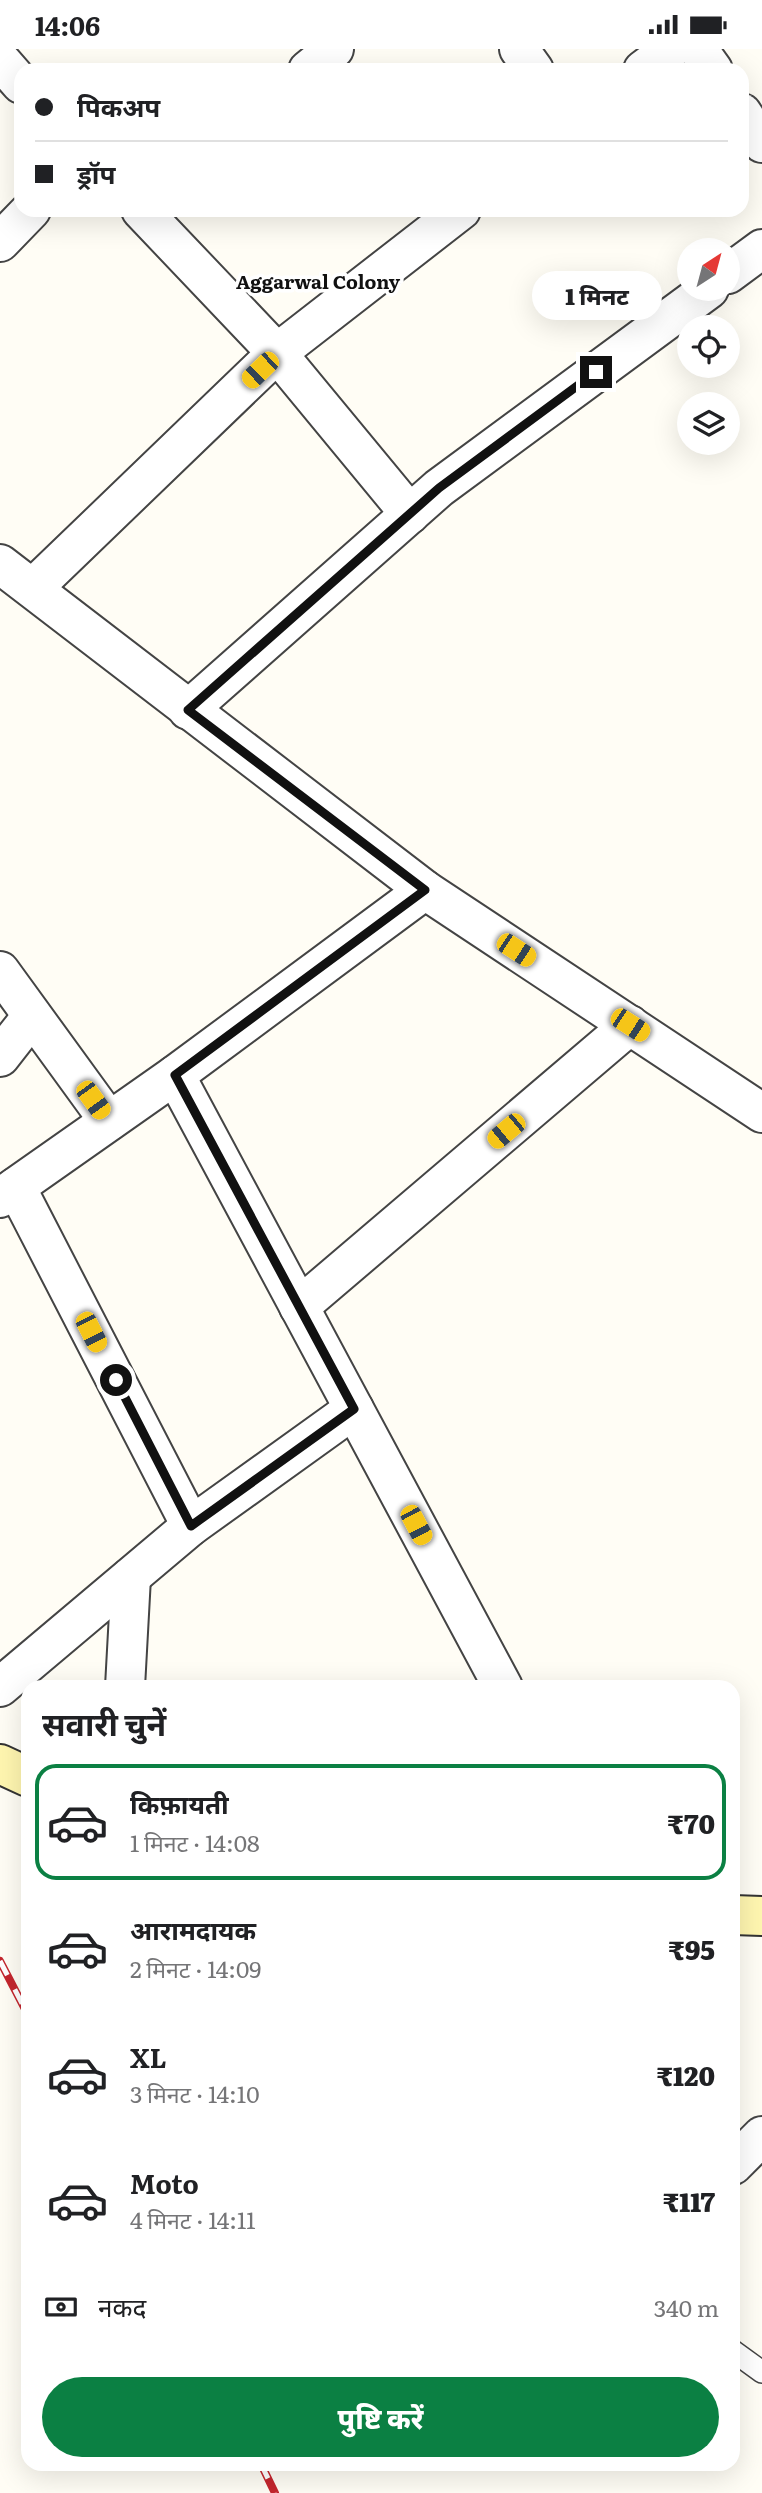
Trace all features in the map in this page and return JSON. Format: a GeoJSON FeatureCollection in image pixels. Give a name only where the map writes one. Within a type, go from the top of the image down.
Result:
{"type":"FeatureCollection","features":[{"type":"Feature","properties":{"kind":"main road"},"geometry":{"type":"LineString","coordinates":[[0,1764],[21,1774]]}},
{"type":"Feature","properties":{"kind":"main road"},"geometry":{"type":"LineString","coordinates":[[740,1915],[762,1916]]}},
{"type":"Feature","properties":{"kind":"street"},"geometry":{"type":"LineString","coordinates":[[317,63],[334,49]]}},
{"type":"Feature","properties":{"kind":"street"},"geometry":{"type":"LineString","coordinates":[[652,63],[671,49]]}},
{"type":"Feature","properties":{"kind":"street"},"geometry":{"type":"LineString","coordinates":[[0,60],[14,76]]}},
{"type":"Feature","properties":{"kind":"street"},"geometry":{"type":"LineString","coordinates":[[749,124],[762,143]]}},
{"type":"Feature","properties":{"kind":"street"},"geometry":{"type":"LineString","coordinates":[[0,241],[24,217]]}},
{"type":"Feature","properties":{"kind":"street"},"geometry":{"type":"LineString","coordinates":[[148,217],[277,353],[410,514]]}},
{"type":"Feature","properties":{"kind":"street"},"geometry":{"type":"LineString","coordinates":[[33,588],[277,353],[452,217]]}},
{"type":"Feature","properties":{"kind":"street"},"geometry":{"type":"LineString","coordinates":[[740,265],[762,249]]}},
{"type":"Feature","properties":{"kind":"street"},"geometry":{"type":"LineString","coordinates":[[188,710],[439,488],[693,301]]}},
{"type":"Feature","properties":{"kind":"street"},"geometry":{"type":"LineString","coordinates":[[0,565],[425,890],[762,1113]]}},
{"type":"Feature","properties":{"kind":"street"},"geometry":{"type":"LineString","coordinates":[[191,1526],[8,1192],[175,1075],[425,890]]}},
{"type":"Feature","properties":{"kind":"street"},"geometry":{"type":"LineString","coordinates":[[0,971],[109,1121]]}},
{"type":"Feature","properties":{"kind":"street"},"geometry":{"type":"LineString","coordinates":[[0,1057],[32,1016]]}},
{"type":"Feature","properties":{"kind":"street"},"geometry":{"type":"LineString","coordinates":[[299,1307],[630,1025]]}},
{"type":"Feature","properties":{"kind":"street"},"geometry":{"type":"LineString","coordinates":[[175,1075],[499,1680]]}},
{"type":"Feature","properties":{"kind":"street"},"geometry":{"type":"LineString","coordinates":[[0,1687],[191,1526],[354,1409]]}},
{"type":"Feature","properties":{"kind":"street"},"geometry":{"type":"LineString","coordinates":[[125,1680],[131,1577]]}},
{"type":"Feature","properties":{"kind":"street"},"geometry":{"type":"LineString","coordinates":[[740,2158],[762,2136]]}},
{"type":"Feature","properties":{"kind":"lane"},"geometry":{"type":"LineString","coordinates":[[740,2356],[762,2372]]}},
{"type":"Feature","properties":{"kind":"railway"},"geometry":{"type":"LineString","coordinates":[[0,1961],[21,2002]]}},
{"type":"Feature","properties":{"kind":"railway"},"geometry":{"type":"LineString","coordinates":[[264,2471],[275,2493]]}},
{"type":"Feature","properties":{"kind":"district","name":"Aggarwal Colony"},"geometry":{"type":"Point","coordinates":[318,282]}},
{"type":"Feature","properties":{"kind":"route"},"geometry":{"type":"LineString","coordinates":[[116,1380],[191,1526],[354,1409],[175,1075],[425,890],[188,710],[439,488],[596,372]]}}]}
